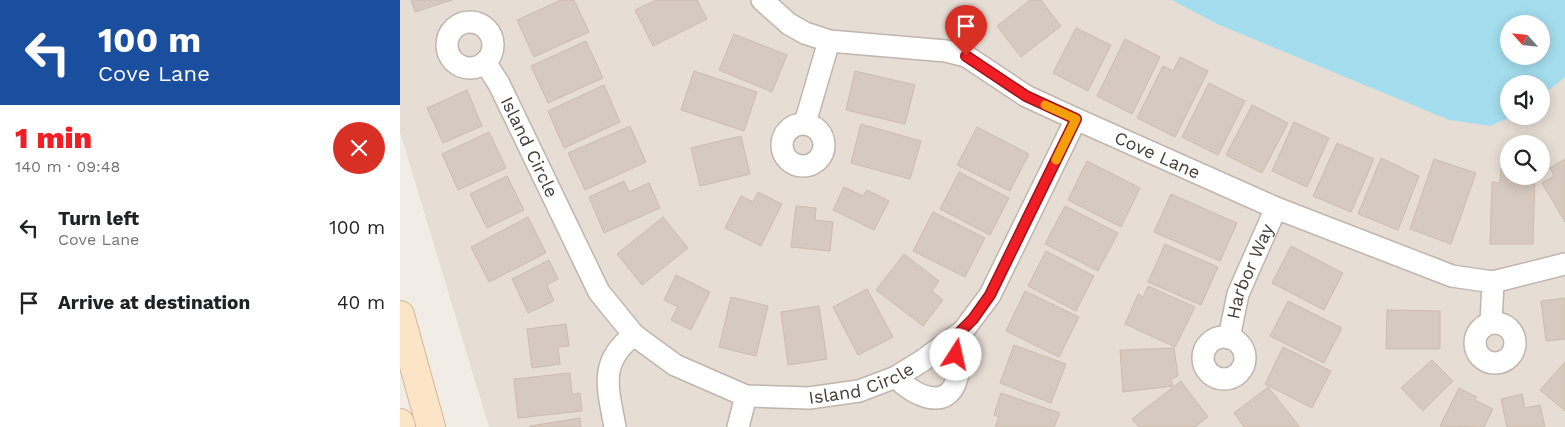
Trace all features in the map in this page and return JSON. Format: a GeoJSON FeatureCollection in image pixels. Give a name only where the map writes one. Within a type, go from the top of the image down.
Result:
{"type":"FeatureCollection","features":[{"type":"Feature","properties":{"kind":"main road"},"geometry":{"type":"LineString","coordinates":[[400,315],[431,427]]}},
{"type":"Feature","properties":{"kind":"main road"},"geometry":{"type":"LineString","coordinates":[[400,422],[401,427]]}},
{"type":"Feature","properties":{"kind":"street","name":"Cove Lane"},"geometry":{"type":"LineString","coordinates":[[762,0],[789,24],[805,33],[829,41],[946,51],[966,56],[1026,96],[1076,119],[1276,208],[1452,276],[1493,282],[1565,264]]}},
{"type":"Feature","properties":{"kind":"street"},"geometry":{"type":"LineString","coordinates":[[805,124],[829,41]]}},
{"type":"Feature","properties":{"kind":"street","name":"Island Circle"},"geometry":{"type":"LineString","coordinates":[[485,62],[499,84],[599,292],[634,335],[675,364],[746,396],[809,398],[858,391],[896,377],[953,339],[973,319],[990,295],[1076,119]]}},
{"type":"Feature","properties":{"kind":"street","name":"Harbor Way"},"geometry":{"type":"LineString","coordinates":[[1229,338],[1238,294],[1276,208]]}},
{"type":"Feature","properties":{"kind":"street"},"geometry":{"type":"LineString","coordinates":[[1491,323],[1493,282]]}},
{"type":"Feature","properties":{"kind":"street"},"geometry":{"type":"LineString","coordinates":[[614,427],[608,388],[609,368],[615,352],[634,335]]}},
{"type":"Feature","properties":{"kind":"street"},"geometry":{"type":"LineString","coordinates":[[896,377],[903,385],[926,398],[937,399],[946,396],[953,388],[958,372],[953,339]]}},
{"type":"Feature","properties":{"kind":"street"},"geometry":{"type":"LineString","coordinates":[[738,427],[746,396]]}},
{"type":"Feature","properties":{"kind":"shaded area"},"geometry":{"type":"Polygon","coordinates":[[[400,0],[1172,0],[1217,24],[1449,120],[1490,126],[1500,122],[1500,125],[1550,125],[1550,90],[1565,77],[1565,427],[489,427],[400,132],[400,0]]]}},
{"type":"Feature","properties":{"kind":"water"},"geometry":{"type":"Polygon","coordinates":[[[1172,0],[1565,0],[1565,77],[1550,90],[1550,75],[1500,75],[1500,122],[1490,126],[1449,120],[1217,24],[1172,0]]]}},
{"type":"Feature","properties":{"kind":"building"},"geometry":{"type":"Polygon","coordinates":[[[411,0],[452,0],[415,12],[411,0]]]}},
{"type":"Feature","properties":{"kind":"building"},"geometry":{"type":"Polygon","coordinates":[[[561,0],[574,0],[589,32],[534,57],[517,20],[561,0]]]}},
{"type":"Feature","properties":{"kind":"building"},"geometry":{"type":"Polygon","coordinates":[[[656,0],[697,0],[707,19],[653,46],[635,10],[656,0]]]}},
{"type":"Feature","properties":{"kind":"building"},"geometry":{"type":"Polygon","coordinates":[[[1030,0],[1041,0],[1061,26],[1021,57],[997,26],[1030,0]]]}},
{"type":"Feature","properties":{"kind":"building"},"geometry":{"type":"Polygon","coordinates":[[[1076,28],[1111,45],[1088,91],[1053,73],[1076,28]]]}},
{"type":"Feature","properties":{"kind":"building"},"geometry":{"type":"Polygon","coordinates":[[[734,34],[787,55],[772,92],[719,70],[734,34]]]}},
{"type":"Feature","properties":{"kind":"building"},"geometry":{"type":"Polygon","coordinates":[[[1125,39],[1160,57],[1132,114],[1097,96],[1125,39]]]}},
{"type":"Feature","properties":{"kind":"building"},"geometry":{"type":"Polygon","coordinates":[[[586,41],[603,78],[548,103],[531,66],[586,41]]]}},
{"type":"Feature","properties":{"kind":"building"},"geometry":{"type":"Polygon","coordinates":[[[1180,57],[1208,71],[1175,137],[1137,118],[1163,66],[1173,71],[1180,57]]]}},
{"type":"Feature","properties":{"kind":"building"},"geometry":{"type":"Polygon","coordinates":[[[694,71],[757,92],[744,131],[681,110],[694,71]]]}},
{"type":"Feature","properties":{"kind":"building"},"geometry":{"type":"Polygon","coordinates":[[[855,71],[915,85],[905,124],[846,110],[855,71]]]}},
{"type":"Feature","properties":{"kind":"building"},"geometry":{"type":"Polygon","coordinates":[[[1209,83],[1245,101],[1218,155],[1182,137],[1209,83]]]}},
{"type":"Feature","properties":{"kind":"building"},"geometry":{"type":"Polygon","coordinates":[[[604,85],[620,122],[564,148],[548,111],[604,85]]]}},
{"type":"Feature","properties":{"kind":"building"},"geometry":{"type":"Polygon","coordinates":[[[467,90],[482,126],[443,143],[427,108],[467,90]]]}},
{"type":"Feature","properties":{"kind":"building"},"geometry":{"type":"Polygon","coordinates":[[[1252,105],[1288,123],[1262,173],[1226,155],[1252,105]]]}},
{"type":"Feature","properties":{"kind":"building"},"geometry":{"type":"Polygon","coordinates":[[[1294,122],[1329,138],[1307,187],[1272,171],[1294,122]]]}},
{"type":"Feature","properties":{"kind":"building"},"geometry":{"type":"Polygon","coordinates":[[[861,124],[921,141],[910,179],[851,163],[861,124]]]}},
{"type":"Feature","properties":{"kind":"building"},"geometry":{"type":"Polygon","coordinates":[[[630,126],[646,162],[585,190],[568,153],[630,126]]]}},
{"type":"Feature","properties":{"kind":"building"},"geometry":{"type":"Polygon","coordinates":[[[977,127],[1029,154],[1010,191],[957,165],[977,127]]]}},
{"type":"Feature","properties":{"kind":"building"},"geometry":{"type":"Polygon","coordinates":[[[489,132],[506,168],[458,190],[442,154],[489,132]]]}},
{"type":"Feature","properties":{"kind":"building"},"geometry":{"type":"Polygon","coordinates":[[[741,136],[750,174],[700,186],[691,148],[741,136]]]}},
{"type":"Feature","properties":{"kind":"building"},"geometry":{"type":"Polygon","coordinates":[[[1337,143],[1374,159],[1351,212],[1313,196],[1337,143]]]}},
{"type":"Feature","properties":{"kind":"building"},"geometry":{"type":"Polygon","coordinates":[[[1381,158],[1419,176],[1398,230],[1358,214],[1381,158]]]}},
{"type":"Feature","properties":{"kind":"building"},"geometry":{"type":"Polygon","coordinates":[[[1434,159],[1476,173],[1451,244],[1410,229],[1434,159]]]}},
{"type":"Feature","properties":{"kind":"building"},"geometry":{"type":"Polygon","coordinates":[[[1565,159],[1565,222],[1543,185],[1550,185],[1550,178],[1554,176],[1550,168],[1565,159]]]}},
{"type":"Feature","properties":{"kind":"building"},"geometry":{"type":"Polygon","coordinates":[[[1087,161],[1140,188],[1121,227],[1068,200],[1087,161]]]}},
{"type":"Feature","properties":{"kind":"building"},"geometry":{"type":"Polygon","coordinates":[[[959,172],[1009,198],[990,235],[940,209],[959,172]]]}},
{"type":"Feature","properties":{"kind":"building"},"geometry":{"type":"Polygon","coordinates":[[[507,176],[524,210],[487,228],[470,194],[507,176]]]}},
{"type":"Feature","properties":{"kind":"building"},"geometry":{"type":"Polygon","coordinates":[[[624,181],[629,192],[649,183],[660,208],[604,233],[589,197],[624,181]]]}},
{"type":"Feature","properties":{"kind":"building"},"geometry":{"type":"Polygon","coordinates":[[[1492,182],[1500,183],[1500,185],[1535,185],[1533,244],[1490,244],[1492,182]]]}},
{"type":"Feature","properties":{"kind":"building"},"geometry":{"type":"Polygon","coordinates":[[[844,187],[863,196],[867,190],[889,201],[874,230],[833,210],[844,187]]]}},
{"type":"Feature","properties":{"kind":"building"},"geometry":{"type":"Polygon","coordinates":[[[758,192],[782,204],[761,246],[725,228],[741,196],[753,202],[758,192]]]}},
{"type":"Feature","properties":{"kind":"building"},"geometry":{"type":"Polygon","coordinates":[[[1171,194],[1237,223],[1220,261],[1154,232],[1171,194]]]}},
{"type":"Feature","properties":{"kind":"building"},"geometry":{"type":"Polygon","coordinates":[[[796,206],[816,208],[815,220],[833,222],[830,251],[791,247],[796,206]]]}},
{"type":"Feature","properties":{"kind":"building"},"geometry":{"type":"Polygon","coordinates":[[[1065,206],[1118,233],[1098,271],[1045,244],[1065,206]]]}},
{"type":"Feature","properties":{"kind":"building"},"geometry":{"type":"Polygon","coordinates":[[[933,212],[985,238],[965,277],[913,251],[933,212]]]}},
{"type":"Feature","properties":{"kind":"building"},"geometry":{"type":"Polygon","coordinates":[[[528,217],[546,253],[489,282],[471,247],[528,217]]]}},
{"type":"Feature","properties":{"kind":"building"},"geometry":{"type":"Polygon","coordinates":[[[663,217],[688,248],[642,285],[617,254],[663,217]]]}},
{"type":"Feature","properties":{"kind":"building"},"geometry":{"type":"Polygon","coordinates":[[[1165,244],[1218,267],[1201,305],[1148,282],[1165,244]]]}},
{"type":"Feature","properties":{"kind":"building"},"geometry":{"type":"Polygon","coordinates":[[[1291,246],[1343,273],[1324,310],[1272,283],[1291,246]]]}},
{"type":"Feature","properties":{"kind":"building"},"geometry":{"type":"Polygon","coordinates":[[[1046,251],[1094,276],[1076,311],[1028,286],[1046,251]]]}},
{"type":"Feature","properties":{"kind":"building"},"geometry":{"type":"Polygon","coordinates":[[[904,254],[939,281],[932,291],[943,300],[923,326],[876,290],[904,254]]]}},
{"type":"Feature","properties":{"kind":"building"},"geometry":{"type":"Polygon","coordinates":[[[549,260],[558,279],[547,285],[554,301],[528,313],[512,279],[549,260]]]}},
{"type":"Feature","properties":{"kind":"building"},"geometry":{"type":"Polygon","coordinates":[[[676,275],[710,292],[691,330],[671,320],[678,307],[664,300],[676,275]]]}},
{"type":"Feature","properties":{"kind":"building"},"geometry":{"type":"Polygon","coordinates":[[[1148,286],[1195,307],[1175,347],[1125,324],[1138,294],[1143,297],[1148,286]]]}},
{"type":"Feature","properties":{"kind":"building"},"geometry":{"type":"Polygon","coordinates":[[[867,289],[893,337],[858,355],[833,307],[867,289]]]}},
{"type":"Feature","properties":{"kind":"building"},"geometry":{"type":"Polygon","coordinates":[[[1025,291],[1079,317],[1059,357],[1006,331],[1025,291]]]}},
{"type":"Feature","properties":{"kind":"building"},"geometry":{"type":"Polygon","coordinates":[[[731,297],[768,306],[756,356],[719,347],[731,297]]]}},
{"type":"Feature","properties":{"kind":"building"},"geometry":{"type":"Polygon","coordinates":[[[1565,298],[1565,339],[1546,341],[1541,301],[1565,298]]]}},
{"type":"Feature","properties":{"kind":"building"},"geometry":{"type":"Polygon","coordinates":[[[1288,301],[1342,328],[1324,363],[1270,336],[1288,301]]]}},
{"type":"Feature","properties":{"kind":"building"},"geometry":{"type":"Polygon","coordinates":[[[819,306],[827,359],[788,365],[781,312],[819,306]]]}},
{"type":"Feature","properties":{"kind":"building"},"geometry":{"type":"Polygon","coordinates":[[[1387,310],[1440,311],[1440,349],[1386,349],[1387,310]]]}},
{"type":"Feature","properties":{"kind":"building"},"geometry":{"type":"Polygon","coordinates":[[[566,324],[569,346],[558,347],[560,364],[532,368],[527,329],[566,324]]]}},
{"type":"Feature","properties":{"kind":"building"},"geometry":{"type":"Polygon","coordinates":[[[1014,345],[1066,364],[1051,403],[1000,383],[1014,345]]]}},
{"type":"Feature","properties":{"kind":"building"},"geometry":{"type":"Polygon","coordinates":[[[1283,347],[1331,371],[1312,408],[1265,384],[1283,347]]]}},
{"type":"Feature","properties":{"kind":"building"},"geometry":{"type":"Polygon","coordinates":[[[1174,348],[1178,376],[1171,379],[1173,386],[1123,392],[1120,350],[1174,348]]]}},
{"type":"Feature","properties":{"kind":"building"},"geometry":{"type":"Polygon","coordinates":[[[1432,360],[1453,381],[1423,411],[1401,388],[1432,360]]]}},
{"type":"Feature","properties":{"kind":"building"},"geometry":{"type":"Polygon","coordinates":[[[1565,362],[1565,411],[1540,390],[1565,362]]]}},
{"type":"Feature","properties":{"kind":"building"},"geometry":{"type":"Polygon","coordinates":[[[570,373],[572,394],[580,393],[582,411],[518,418],[514,379],[570,373]]]}},
{"type":"Feature","properties":{"kind":"building"},"geometry":{"type":"Polygon","coordinates":[[[1181,381],[1208,417],[1195,427],[1139,427],[1132,419],[1181,381]]]}},
{"type":"Feature","properties":{"kind":"building"},"geometry":{"type":"Polygon","coordinates":[[[1268,387],[1300,427],[1244,427],[1234,413],[1268,387]]]}},
{"type":"Feature","properties":{"kind":"building"},"geometry":{"type":"Polygon","coordinates":[[[1459,388],[1477,397],[1475,400],[1493,409],[1484,427],[1440,426],[1459,388]]]}},
{"type":"Feature","properties":{"kind":"building"},"geometry":{"type":"Polygon","coordinates":[[[1001,393],[1060,413],[1054,427],[995,427],[999,417],[994,415],[1001,393]]]}},
{"type":"Feature","properties":{"kind":"building"},"geometry":{"type":"Polygon","coordinates":[[[1522,394],[1525,408],[1540,405],[1545,427],[1507,427],[1501,399],[1522,394]]]}},
{"type":"Feature","properties":{"kind":"building"},"geometry":{"type":"Polygon","coordinates":[[[580,418],[581,427],[530,427],[530,426],[580,418]]]}},
{"type":"Feature","properties":{"kind":"slow traffic"},"geometry":{"type":"LineString","coordinates":[[1045,105],[1076,119],[1056,160]]}},
{"type":"Feature","properties":{"kind":"route"},"geometry":{"type":"LineString","coordinates":[[956,355],[953,339],[963,331],[990,295],[1076,119],[1026,96],[966,56]]}}]}
